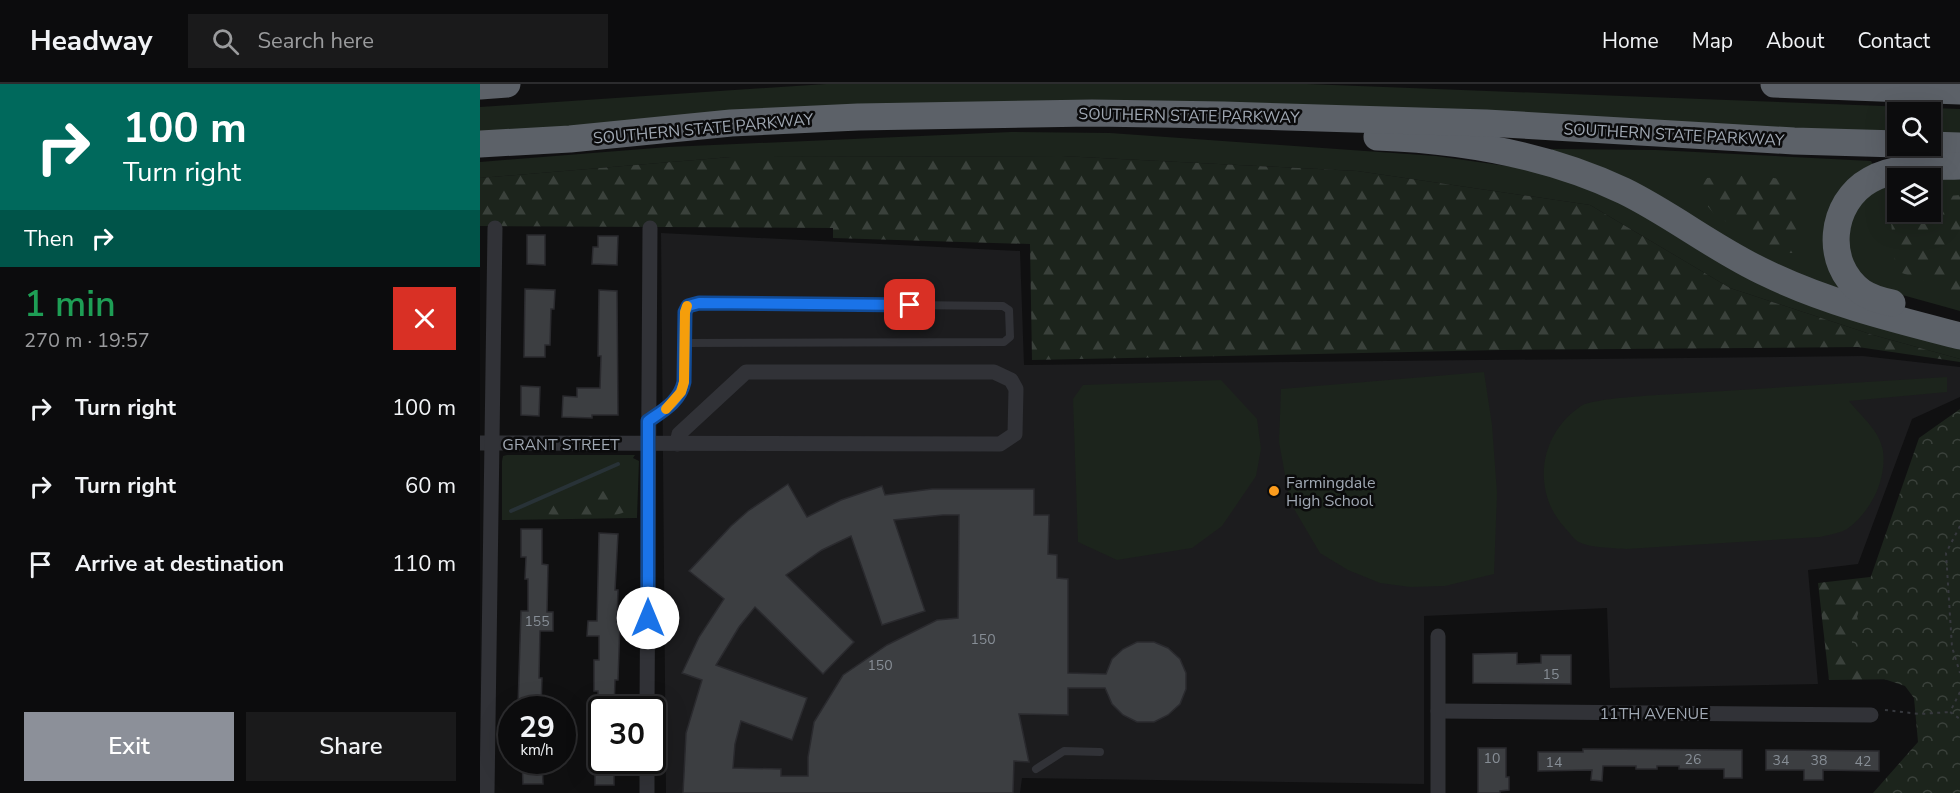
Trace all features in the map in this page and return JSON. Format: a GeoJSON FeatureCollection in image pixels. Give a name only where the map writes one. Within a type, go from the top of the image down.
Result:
{"type":"FeatureCollection","features":[{"type":"Feature","properties":{"kind":"highway"},"geometry":{"type":"LineString","coordinates":[[480,86],[507,84]]}},
{"type":"Feature","properties":{"kind":"highway"},"geometry":{"type":"LineString","coordinates":[[1774,84],[1960,91]]}},
{"type":"Feature","properties":{"kind":"highway"},"geometry":{"type":"LineString","coordinates":[[1092,113],[1253,134],[1400,138],[1506,152],[1568,169],[1624,192],[1737,259],[1794,286],[1856,308],[1960,336]]}},
{"type":"Feature","properties":{"kind":"highway","name":"SOUTHERN STATE PARKWAY"},"geometry":{"type":"LineString","coordinates":[[480,144],[570,139],[731,123],[858,117],[1092,113],[1486,123],[1794,141],[1887,144]]}},
{"type":"Feature","properties":{"kind":"highway"},"geometry":{"type":"LineString","coordinates":[[1941,145],[1960,146]]}},
{"type":"Feature","properties":{"kind":"highway"},"geometry":{"type":"LineString","coordinates":[[1960,166],[1904,169],[1868,180],[1852,193],[1846,202],[1838,221],[1836,242],[1841,264],[1853,284],[1862,291],[1884,301],[1960,321]]}},
{"type":"Feature","properties":{"kind":"street"},"geometry":{"type":"LineString","coordinates":[[488,793],[486,443],[495,228]]}},
{"type":"Feature","properties":{"kind":"street"},"geometry":{"type":"LineString","coordinates":[[647,696],[650,228]]}},
{"type":"Feature","properties":{"kind":"street","name":"GRANT STREET"},"geometry":{"type":"LineString","coordinates":[[486,443],[648,444],[677,444],[999,444],[1015,434],[1017,389],[1011,380],[994,372],[746,372],[679,434],[677,444]]}},
{"type":"Feature","properties":{"kind":"street"},"geometry":{"type":"LineString","coordinates":[[1438,636],[1438,793]]}},
{"type":"Feature","properties":{"kind":"street","name":"11TH AVENUE"},"geometry":{"type":"LineString","coordinates":[[1438,711],[1871,715]]}},
{"type":"Feature","properties":{"kind":"street"},"geometry":{"type":"LineString","coordinates":[[647,774],[647,793]]}},
{"type":"Feature","properties":{"kind":"lane"},"geometry":{"type":"LineString","coordinates":[[648,421],[669,407],[681,392],[684,382],[684,343],[685,312],[688,306],[699,303],[1004,306],[1009,310],[1010,337],[1004,342],[684,343]]}},
{"type":"Feature","properties":{"kind":"lane"},"geometry":{"type":"LineString","coordinates":[[1036,769],[1064,751],[1100,752]]}},
{"type":"Feature","properties":{"kind":"path"},"geometry":{"type":"LineString","coordinates":[[1960,526],[1946,553],[1952,647],[1960,673]]}},
{"type":"Feature","properties":{"kind":"path"},"geometry":{"type":"LineString","coordinates":[[1950,712],[1960,692]]}},
{"type":"Feature","properties":{"kind":"path"},"geometry":{"type":"LineString","coordinates":[[1871,715],[1881,709],[1920,714],[1950,712],[1960,719]]}},
{"type":"Feature","properties":{"kind":"shaded area","name":"Farmingdale High School"},"geometry":{"type":"Polygon","coordinates":[[[661,233],[1020,251],[1024,365],[1863,356],[1960,367],[1960,397],[1912,419],[1858,564],[1808,570],[1818,684],[1610,688],[1607,608],[1424,616],[1424,784],[1022,778],[1020,793],[666,793],[661,233]]]}},
{"type":"Feature","properties":{"kind":"green space"},"geometry":{"type":"Polygon","coordinates":[[[826,84],[1307,84],[1887,106],[1887,132],[1210,108],[480,134],[480,107],[826,84]]]}},
{"type":"Feature","properties":{"kind":"green space"},"geometry":{"type":"Polygon","coordinates":[[[1941,108],[1960,109],[1960,134],[1941,133],[1941,108]]]}},
{"type":"Feature","properties":{"kind":"green space"},"geometry":{"type":"Polygon","coordinates":[[[1011,132],[1110,133],[1436,156],[1534,170],[1601,192],[1960,348],[1960,359],[1873,335],[1730,288],[1590,205],[1357,171],[1061,156],[731,157],[480,178],[480,162],[668,147],[1011,132]]]}},
{"type":"Feature","properties":{"kind":"green space"},"geometry":{"type":"Polygon","coordinates":[[[1552,149],[1656,150],[1871,161],[1875,168],[1834,203],[1850,289],[1838,294],[1550,155],[1552,149]]]}},
{"type":"Feature","properties":{"kind":"green space"},"geometry":{"type":"Polygon","coordinates":[[[1061,156],[1357,171],[1590,205],[1730,288],[1873,335],[1960,359],[1960,362],[1858,347],[1501,350],[1032,360],[1030,244],[833,238],[833,228],[480,226],[480,178],[731,157],[1061,156]]]}},
{"type":"Feature","properties":{"kind":"green space"},"geometry":{"type":"Polygon","coordinates":[[[1755,175],[1799,182],[1799,253],[1784,253],[1716,216],[1693,189],[1707,178],[1755,175]]]}},
{"type":"Feature","properties":{"kind":"green space"},"geometry":{"type":"Polygon","coordinates":[[[1960,175],[1960,311],[1877,288],[1854,267],[1845,241],[1849,214],[1872,187],[1887,183],[1887,222],[1941,222],[1941,177],[1960,175]]]}},
{"type":"Feature","properties":{"kind":"green space"},"geometry":{"type":"Polygon","coordinates":[[[1960,195],[1960,293],[1896,271],[1891,222],[1941,222],[1941,197],[1960,195]]]}},
{"type":"Feature","properties":{"kind":"green space"},"geometry":{"type":"Polygon","coordinates":[[[1484,372],[1492,425],[1497,493],[1494,574],[1445,586],[1410,587],[1380,583],[1348,570],[1320,553],[1290,502],[1279,442],[1281,389],[1484,372]]]}},
{"type":"Feature","properties":{"kind":"green space"},"geometry":{"type":"Polygon","coordinates":[[[1947,377],[1947,392],[1849,401],[1878,437],[1884,462],[1879,484],[1870,505],[1847,529],[1837,533],[1820,537],[1626,549],[1601,547],[1587,545],[1576,540],[1554,513],[1547,497],[1544,464],[1549,447],[1556,432],[1567,418],[1588,403],[1641,396],[1947,377]]]}},
{"type":"Feature","properties":{"kind":"green space"},"geometry":{"type":"Polygon","coordinates":[[[1221,380],[1257,419],[1261,449],[1256,476],[1222,526],[1192,548],[1117,560],[1078,542],[1073,399],[1083,385],[1221,380]]]}},
{"type":"Feature","properties":{"kind":"green space"},"geometry":{"type":"Polygon","coordinates":[[[1960,409],[1960,793],[1873,793],[1918,742],[1914,698],[1905,686],[1869,674],[1852,656],[1852,631],[1919,438],[1960,409]]]}},
{"type":"Feature","properties":{"kind":"green space"},"geometry":{"type":"Polygon","coordinates":[[[635,455],[633,458],[639,461],[637,518],[502,520],[502,461],[503,456],[635,455]]]}},
{"type":"Feature","properties":{"kind":"green space"},"geometry":{"type":"Polygon","coordinates":[[[603,491],[624,494],[631,509],[620,514],[595,518],[530,512],[537,507],[578,500],[603,491]]]}},
{"type":"Feature","properties":{"kind":"green space"},"geometry":{"type":"Polygon","coordinates":[[[1960,548],[1910,679],[1829,680],[1818,583],[1870,577],[1960,548]]]}},
{"type":"Feature","properties":{"kind":"building"},"geometry":{"type":"Polygon","coordinates":[[[527,235],[545,235],[545,265],[527,264],[527,235]]]}},
{"type":"Feature","properties":{"kind":"building"},"geometry":{"type":"Polygon","coordinates":[[[598,236],[618,236],[617,265],[592,264],[593,247],[598,247],[598,236]]]}},
{"type":"Feature","properties":{"kind":"building"},"geometry":{"type":"Polygon","coordinates":[[[525,289],[555,290],[554,309],[551,309],[550,345],[545,345],[545,357],[524,357],[525,289]]]}},
{"type":"Feature","properties":{"kind":"building"},"geometry":{"type":"Polygon","coordinates":[[[599,290],[617,291],[618,415],[592,415],[592,418],[562,417],[563,396],[577,397],[577,388],[600,388],[599,290]]]}},
{"type":"Feature","properties":{"kind":"building"},"geometry":{"type":"Polygon","coordinates":[[[521,386],[540,387],[539,416],[521,415],[521,386]]]}},
{"type":"Feature","properties":{"kind":"building"},"geometry":{"type":"Polygon","coordinates":[[[788,484],[807,517],[841,500],[882,486],[885,495],[932,489],[1034,489],[1034,515],[1049,515],[1048,554],[1057,555],[1057,578],[1068,579],[1068,673],[1106,674],[1112,659],[1123,649],[1137,642],[1154,642],[1168,648],[1180,659],[1186,673],[1186,689],[1180,704],[1168,715],[1154,722],[1137,722],[1123,715],[1112,704],[1105,688],[1068,688],[1068,715],[1019,714],[1029,762],[1014,761],[1013,793],[683,793],[686,733],[702,680],[682,673],[699,637],[724,599],[689,571],[748,511],[788,484]],[[959,515],[894,520],[925,611],[882,625],[851,536],[822,550],[786,575],[854,642],[823,674],[755,607],[739,627],[716,665],[807,698],[792,740],[741,721],[735,744],[733,768],[781,769],[781,776],[808,776],[808,757],[814,722],[843,675],[887,645],[937,620],[958,618],[959,515]]]}},
{"type":"Feature","properties":{"kind":"building"},"geometry":{"type":"Polygon","coordinates":[[[521,529],[542,529],[542,564],[548,565],[547,612],[553,612],[553,631],[540,631],[539,678],[542,678],[541,696],[518,696],[521,611],[528,611],[528,579],[525,579],[526,557],[521,557],[521,529]]]}},
{"type":"Feature","properties":{"kind":"building"},"geometry":{"type":"Polygon","coordinates":[[[599,533],[618,534],[615,590],[618,590],[617,622],[620,622],[618,680],[615,680],[614,696],[598,696],[598,691],[594,691],[594,660],[599,660],[599,636],[587,636],[588,621],[597,621],[599,533]]]}},
{"type":"Feature","properties":{"kind":"building"},"geometry":{"type":"Polygon","coordinates":[[[1517,653],[1517,664],[1541,663],[1541,655],[1571,655],[1571,684],[1473,683],[1473,654],[1517,653]]]}},
{"type":"Feature","properties":{"kind":"building"},"geometry":{"type":"Polygon","coordinates":[[[1478,748],[1506,748],[1506,777],[1509,777],[1509,790],[1500,791],[1500,793],[1478,793],[1478,748]]]}},
{"type":"Feature","properties":{"kind":"building"},"geometry":{"type":"Polygon","coordinates":[[[1583,749],[1742,750],[1742,778],[1724,778],[1724,769],[1679,769],[1679,766],[1636,769],[1636,766],[1603,766],[1602,781],[1591,780],[1592,770],[1538,771],[1538,752],[1583,752],[1583,749]]]}},
{"type":"Feature","properties":{"kind":"building"},"geometry":{"type":"Polygon","coordinates":[[[1766,750],[1879,751],[1879,771],[1823,770],[1823,780],[1804,780],[1804,770],[1766,770],[1766,750]]]}},
{"type":"Feature","properties":{"kind":"building"},"geometry":{"type":"Polygon","coordinates":[[[523,774],[543,774],[543,784],[523,784],[523,774]]]}},
{"type":"Feature","properties":{"kind":"building"},"geometry":{"type":"Polygon","coordinates":[[[595,774],[614,774],[614,785],[595,785],[595,774]]]}},
{"type":"Feature","properties":{"kind":"waterway"},"geometry":{"type":"LineString","coordinates":[[511,511],[618,464]]}},
{"type":"Feature","properties":{"kind":"slow traffic"},"geometry":{"type":"LineString","coordinates":[[666,409],[681,392],[684,382],[687,306]]}},
{"type":"Feature","properties":{"kind":"place","name":"Farmingdale High School"},"geometry":{"type":"Point","coordinates":[1274,491]}},
{"type":"Feature","properties":{"kind":"route"},"geometry":{"type":"LineString","coordinates":[[648,618],[648,421],[669,407],[681,392],[684,382],[685,312],[688,306],[699,303],[910,305]]}}]}
